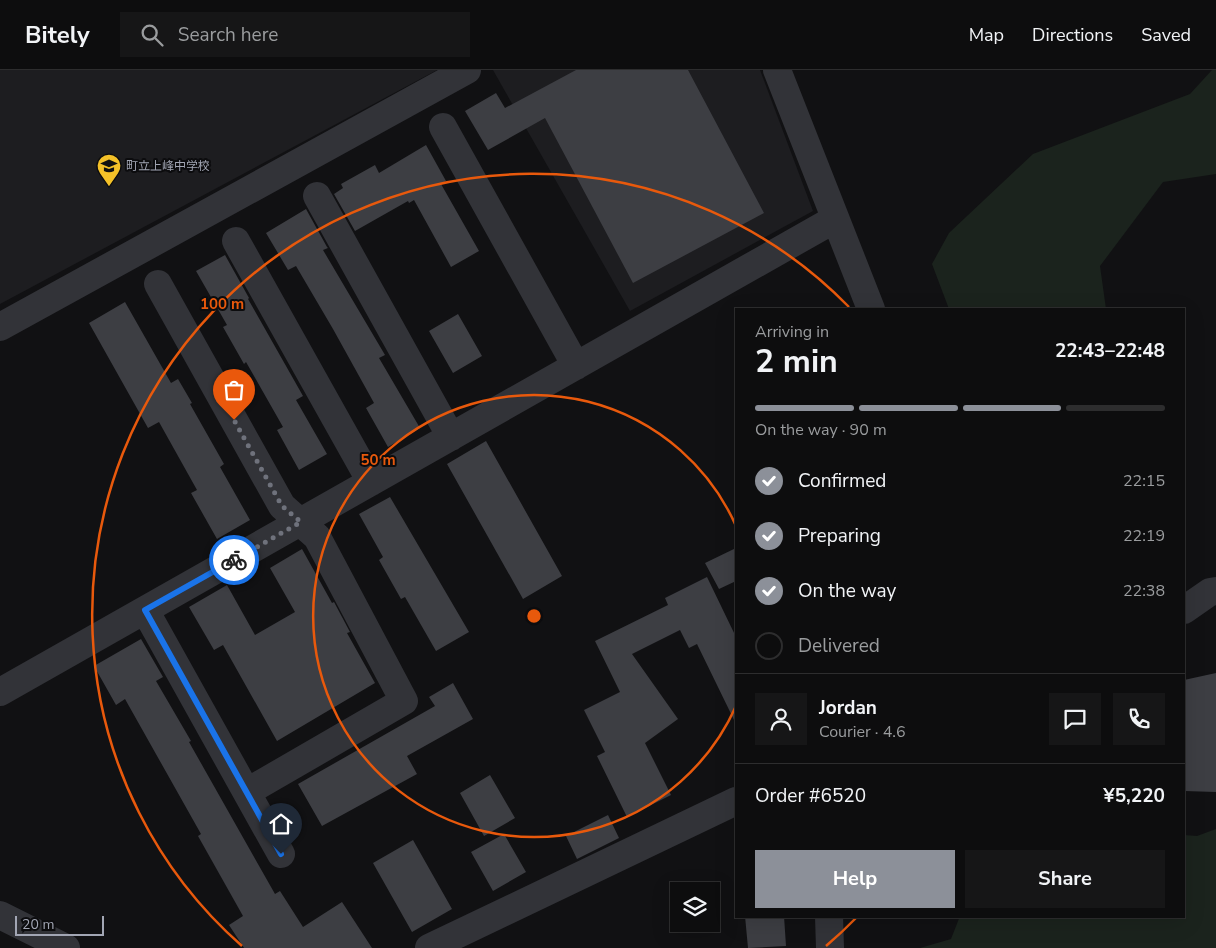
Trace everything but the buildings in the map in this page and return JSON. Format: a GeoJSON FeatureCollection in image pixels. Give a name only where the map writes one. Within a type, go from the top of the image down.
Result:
{"type":"FeatureCollection","features":[{"type":"Feature","properties":{"kind":"street"},"geometry":{"type":"LineString","coordinates":[[0,327],[468,70]]}},
{"type":"Feature","properties":{"kind":"street"},"geometry":{"type":"LineString","coordinates":[[777,70],[870,308]]}},
{"type":"Feature","properties":{"kind":"street"},"geometry":{"type":"LineString","coordinates":[[443,127],[576,366]]}},
{"type":"Feature","properties":{"kind":"street"},"geometry":{"type":"LineString","coordinates":[[317,196],[451,437]]}},
{"type":"Feature","properties":{"kind":"street"},"geometry":{"type":"LineString","coordinates":[[0,692],[835,219]]}},
{"type":"Feature","properties":{"kind":"street"},"geometry":{"type":"LineString","coordinates":[[236,241],[371,482]]}},
{"type":"Feature","properties":{"kind":"street"},"geometry":{"type":"LineString","coordinates":[[158,284],[282,506],[317,538],[404,701],[246,792]]}},
{"type":"Feature","properties":{"kind":"street"},"geometry":{"type":"LineString","coordinates":[[1185,609],[1210,592],[1216,591]]}},
{"type":"Feature","properties":{"kind":"street"},"geometry":{"type":"LineString","coordinates":[[145,610],[281,854]]}},
{"type":"Feature","properties":{"kind":"street"},"geometry":{"type":"LineString","coordinates":[[429,948],[735,801]]}},
{"type":"Feature","properties":{"kind":"street"},"geometry":{"type":"LineString","coordinates":[[0,915],[66,948]]}},
{"type":"Feature","properties":{"kind":"street"},"geometry":{"type":"LineString","coordinates":[[829,918],[830,948]]}},
{"type":"Feature","properties":{"kind":"shaded area","name":"町立上峰中学校"},"geometry":{"type":"Polygon","coordinates":[[[0,70],[437,70],[0,304],[0,70]]]}},
{"type":"Feature","properties":{"kind":"shaded area"},"geometry":{"type":"Polygon","coordinates":[[[493,70],[760,70],[813,211],[630,311],[493,70]]]}},
{"type":"Feature","properties":{"kind":"shaded area"},"geometry":{"type":"Polygon","coordinates":[[[1212,70],[1216,70],[1216,174],[1163,182],[1100,266],[1106,308],[949,308],[932,264],[949,233],[1033,154],[1190,94],[1212,70]]]}},
{"type":"Feature","properties":{"kind":"shaded area"},"geometry":{"type":"Polygon","coordinates":[[[1216,829],[1216,948],[920,948],[951,939],[959,918],[1185,918],[1185,835],[1197,836],[1216,829]]]}},
{"type":"Feature","properties":{"kind":"way so far"},"geometry":{"type":"LineString","coordinates":[[234,420],[282,506],[301,522],[234,560]]}},
{"type":"Feature","properties":{"kind":"place","name":"町立上峰中学校"},"geometry":{"type":"Point","coordinates":[109,187]}},
{"type":"Feature","properties":{"kind":"route"},"geometry":{"type":"LineString","coordinates":[[234,560],[145,610],[281,854]]}}]}
